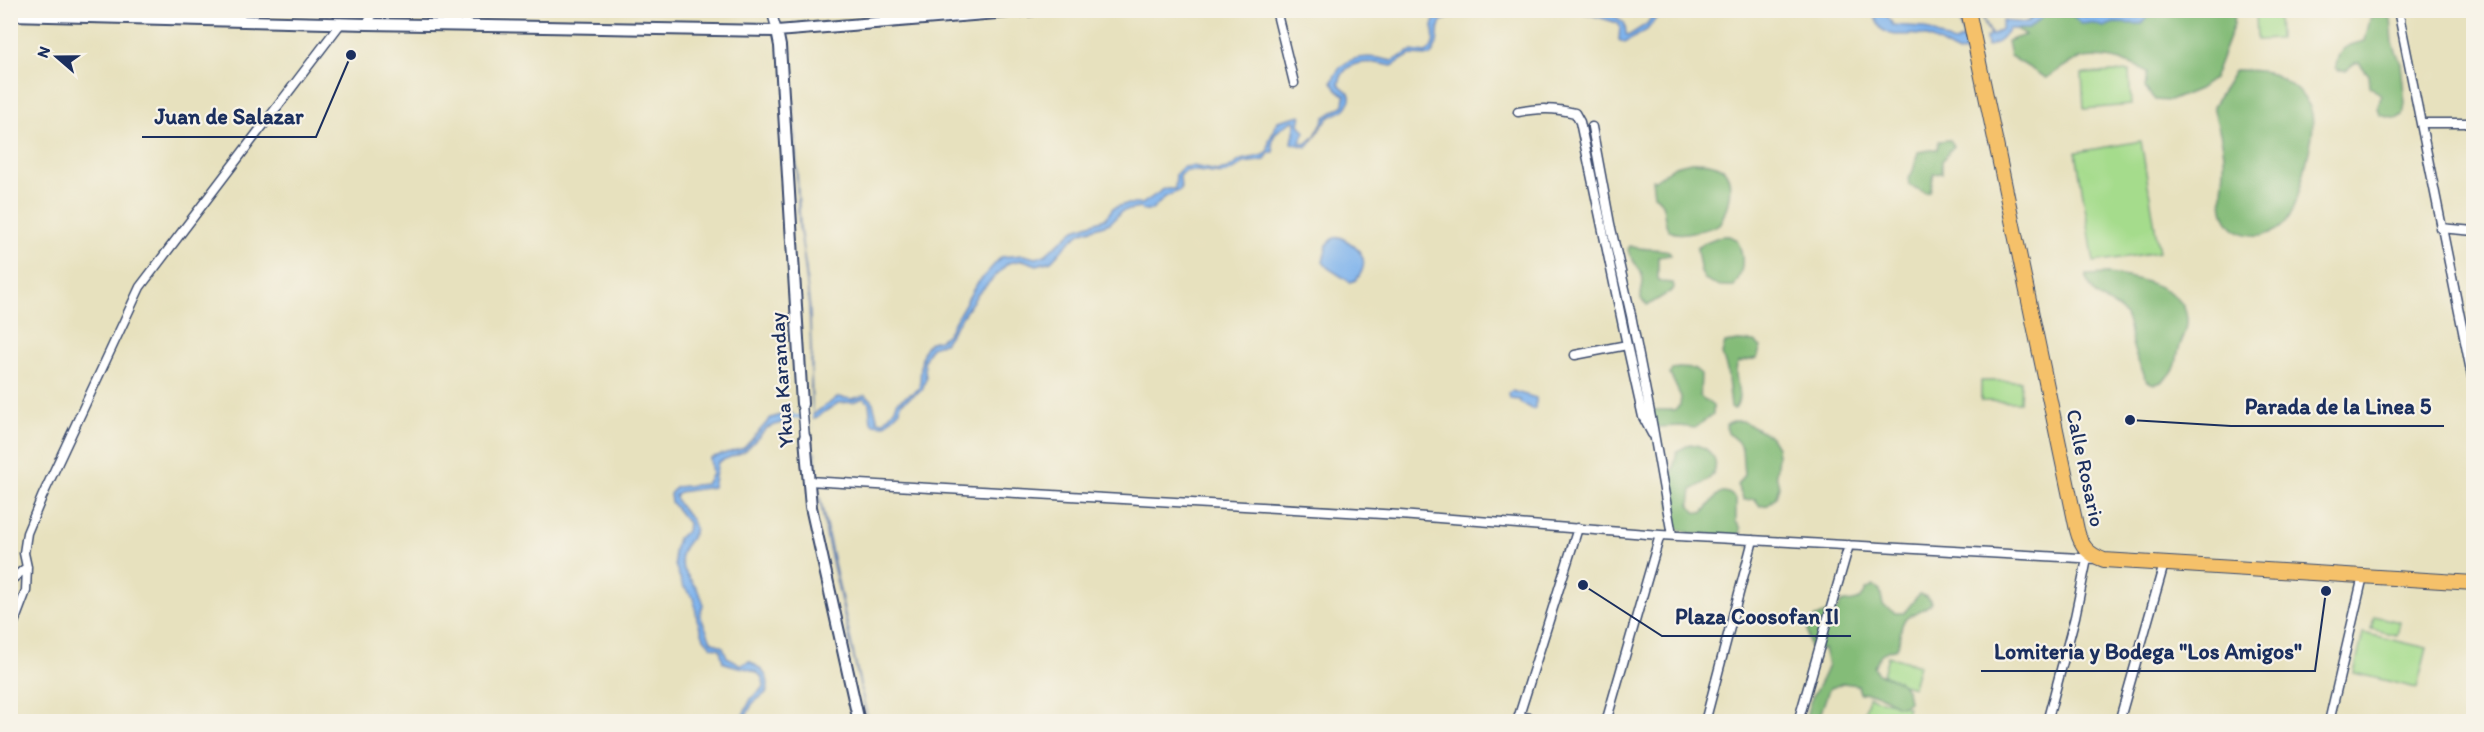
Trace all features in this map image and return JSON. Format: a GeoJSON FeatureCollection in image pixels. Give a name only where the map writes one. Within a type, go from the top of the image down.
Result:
{"type":"FeatureCollection","features":[{"type":"Feature","properties":{"kind":"main road","name":"Calle Rosario"},"geometry":{"type":"LineString","coordinates":[[1968,10],[2077,530],[2084,547],[2104,560]]}},
{"type":"Feature","properties":{"kind":"main road"},"geometry":{"type":"LineString","coordinates":[[2104,560],[2474,583]]}},
{"type":"Feature","properties":{"kind":"street"},"geometry":{"type":"LineString","coordinates":[[367,24],[375,10]]}},
{"type":"Feature","properties":{"kind":"street"},"geometry":{"type":"LineString","coordinates":[[463,25],[471,10]]}},
{"type":"Feature","properties":{"kind":"street"},"geometry":{"type":"LineString","coordinates":[[771,10],[777,31]]}},
{"type":"Feature","properties":{"kind":"street"},"geometry":{"type":"LineString","coordinates":[[10,15],[777,31],[1035,10]]}},
{"type":"Feature","properties":{"kind":"street"},"geometry":{"type":"LineString","coordinates":[[1276,10],[1294,83]]}},
{"type":"Feature","properties":{"kind":"street"},"geometry":{"type":"LineString","coordinates":[[2398,10],[2440,228],[2474,386]]}},
{"type":"Feature","properties":{"kind":"street"},"geometry":{"type":"LineString","coordinates":[[10,633],[26,591],[27,567],[24,553],[27,533],[140,287],[341,23]]}},
{"type":"Feature","properties":{"kind":"street","name":"Ykua Karanday"},"geometry":{"type":"LineString","coordinates":[[777,31],[780,46],[802,404],[811,507],[859,722]]}},
{"type":"Feature","properties":{"kind":"street"},"geometry":{"type":"LineString","coordinates":[[1518,112],[1545,107],[1564,110],[1575,113],[1580,122],[1643,417],[1656,440]]}},
{"type":"Feature","properties":{"kind":"street"},"geometry":{"type":"LineString","coordinates":[[2421,123],[2474,123]]}},
{"type":"Feature","properties":{"kind":"street"},"geometry":{"type":"LineString","coordinates":[[1592,127],[1656,440],[1672,535]]}},
{"type":"Feature","properties":{"kind":"street"},"geometry":{"type":"LineString","coordinates":[[2440,228],[2474,231]]}},
{"type":"Feature","properties":{"kind":"street"},"geometry":{"type":"LineString","coordinates":[[2464,337],[2474,338]]}},
{"type":"Feature","properties":{"kind":"street"},"geometry":{"type":"LineString","coordinates":[[1575,355],[1627,345]]}},
{"type":"Feature","properties":{"kind":"street"},"geometry":{"type":"LineString","coordinates":[[808,481],[1660,535],[2104,560]]}},
{"type":"Feature","properties":{"kind":"street"},"geometry":{"type":"LineString","coordinates":[[1550,722],[1518,719],[1578,528]]}},
{"type":"Feature","properties":{"kind":"street"},"geometry":{"type":"LineString","coordinates":[[1606,722],[1660,535]]}},
{"type":"Feature","properties":{"kind":"street"},"geometry":{"type":"LineString","coordinates":[[1705,722],[1753,540]]}},
{"type":"Feature","properties":{"kind":"street"},"geometry":{"type":"LineString","coordinates":[[1798,722],[1849,545]]}},
{"type":"Feature","properties":{"kind":"street"},"geometry":{"type":"LineString","coordinates":[[2047,722],[2075,617],[2087,559]]}},
{"type":"Feature","properties":{"kind":"street"},"geometry":{"type":"LineString","coordinates":[[2119,722],[2164,564]]}},
{"type":"Feature","properties":{"kind":"street"},"geometry":{"type":"LineString","coordinates":[[10,581],[27,567]]}},
{"type":"Feature","properties":{"kind":"street"},"geometry":{"type":"LineString","coordinates":[[2330,722],[2364,576]]}},
{"type":"Feature","properties":{"kind":"street"},"geometry":{"type":"LineString","coordinates":[[2471,722],[2474,712]]}},
{"type":"Feature","properties":{"kind":"green space"},"geometry":{"type":"Polygon","coordinates":[[[2046,11],[2102,21],[2150,16],[2164,11],[2235,11],[2234,24],[2213,79],[2199,89],[2170,101],[2155,100],[2145,88],[2147,72],[2120,61],[2098,57],[2078,59],[2046,78],[2010,56],[2007,41],[2025,35],[2013,28],[2026,23],[2036,12],[2046,11]]]}},
{"type":"Feature","properties":{"kind":"green space"},"geometry":{"type":"Polygon","coordinates":[[[2256,11],[2278,11],[2279,39],[2257,40],[2256,11]]]}},
{"type":"Feature","properties":{"kind":"green space"},"geometry":{"type":"Polygon","coordinates":[[[2381,13],[2391,19],[2393,43],[2401,64],[2405,103],[2403,115],[2396,119],[2380,115],[2378,108],[2381,96],[2370,86],[2369,75],[2359,63],[2355,63],[2346,70],[2338,70],[2336,67],[2342,50],[2365,41],[2370,19],[2381,13]]]}},
{"type":"Feature","properties":{"kind":"green space"},"geometry":{"type":"Polygon","coordinates":[[[2235,70],[2267,72],[2280,78],[2301,94],[2312,114],[2311,144],[2296,201],[2281,227],[2267,234],[2251,235],[2236,230],[2230,225],[2223,211],[2224,155],[2213,106],[2235,70]]]}},
{"type":"Feature","properties":{"kind":"green space"},"geometry":{"type":"Polygon","coordinates":[[[2129,71],[2131,105],[2084,109],[2082,74],[2129,71]]]}},
{"type":"Feature","properties":{"kind":"green space"},"geometry":{"type":"Polygon","coordinates":[[[1950,140],[1954,146],[1942,161],[1942,173],[1934,174],[1930,192],[1926,193],[1909,185],[1908,178],[1913,171],[1918,152],[1937,149],[1939,141],[1950,140]]]}},
{"type":"Feature","properties":{"kind":"green space"},"geometry":{"type":"Polygon","coordinates":[[[2141,141],[2159,252],[2094,262],[2076,152],[2141,141]]]}},
{"type":"Feature","properties":{"kind":"green space"},"geometry":{"type":"Polygon","coordinates":[[[1691,162],[1711,163],[1728,175],[1730,191],[1725,213],[1719,224],[1712,228],[1671,232],[1667,227],[1660,200],[1654,195],[1652,179],[1655,180],[1675,166],[1691,162]]]}},
{"type":"Feature","properties":{"kind":"green space"},"geometry":{"type":"Polygon","coordinates":[[[1721,236],[1729,236],[1737,240],[1741,252],[1740,275],[1734,286],[1714,285],[1708,282],[1700,266],[1697,248],[1721,236]]]}},
{"type":"Feature","properties":{"kind":"green space"},"geometry":{"type":"Polygon","coordinates":[[[1630,246],[1669,251],[1671,255],[1658,257],[1658,279],[1661,282],[1673,283],[1673,290],[1647,305],[1641,299],[1643,278],[1629,253],[1630,246]]]}},
{"type":"Feature","properties":{"kind":"green space"},"geometry":{"type":"Polygon","coordinates":[[[2108,274],[2145,281],[2158,286],[2170,292],[2185,311],[2187,326],[2178,351],[2176,365],[2170,375],[2159,383],[2151,383],[2144,377],[2134,351],[2125,316],[2115,306],[2094,293],[2086,275],[2108,274]]]}},
{"type":"Feature","properties":{"kind":"green space"},"geometry":{"type":"Polygon","coordinates":[[[1755,342],[1761,347],[1757,358],[1738,363],[1736,375],[1739,398],[1734,409],[1731,407],[1727,370],[1722,354],[1725,343],[1755,342]]]}},
{"type":"Feature","properties":{"kind":"green space"},"geometry":{"type":"Polygon","coordinates":[[[1672,369],[1695,369],[1701,374],[1700,396],[1713,406],[1713,414],[1695,428],[1657,427],[1650,410],[1674,410],[1680,405],[1681,397],[1670,374],[1672,369]]]}},
{"type":"Feature","properties":{"kind":"green space"},"geometry":{"type":"Polygon","coordinates":[[[1981,381],[2021,381],[2020,402],[1981,401],[1981,381]]]}},
{"type":"Feature","properties":{"kind":"green space"},"geometry":{"type":"Polygon","coordinates":[[[1734,421],[1742,421],[1764,432],[1771,437],[1777,447],[1776,474],[1779,486],[1776,497],[1768,505],[1760,506],[1755,499],[1744,500],[1737,485],[1744,475],[1742,449],[1728,433],[1726,425],[1734,421]]]}},
{"type":"Feature","properties":{"kind":"green space"},"geometry":{"type":"Polygon","coordinates":[[[1691,444],[1709,452],[1715,461],[1715,467],[1708,480],[1692,490],[1690,505],[1695,512],[1702,513],[1721,493],[1730,494],[1736,499],[1736,522],[1741,528],[1740,536],[1692,534],[1672,527],[1670,504],[1672,473],[1677,451],[1691,444]]]}},
{"type":"Feature","properties":{"kind":"green space"},"geometry":{"type":"Polygon","coordinates":[[[1873,586],[1880,590],[1883,605],[1895,613],[1904,613],[1919,594],[1932,602],[1906,618],[1902,624],[1896,649],[1882,654],[1874,667],[1878,674],[1903,685],[1909,702],[1901,706],[1897,705],[1880,695],[1860,693],[1858,685],[1843,683],[1829,689],[1818,721],[1807,721],[1811,699],[1828,664],[1824,649],[1817,651],[1810,647],[1807,631],[1809,625],[1816,617],[1837,611],[1841,603],[1859,599],[1866,590],[1873,586]]]}},
{"type":"Feature","properties":{"kind":"green space"},"geometry":{"type":"Polygon","coordinates":[[[2374,616],[2400,622],[2397,635],[2371,629],[2374,616]]]}},
{"type":"Feature","properties":{"kind":"green space"},"geometry":{"type":"Polygon","coordinates":[[[2363,633],[2427,648],[2417,688],[2354,673],[2363,633]]]}},
{"type":"Feature","properties":{"kind":"green space"},"geometry":{"type":"Polygon","coordinates":[[[1888,656],[1919,665],[1913,687],[1882,678],[1888,656]]]}},
{"type":"Feature","properties":{"kind":"green space"},"geometry":{"type":"Polygon","coordinates":[[[1869,697],[1908,707],[1904,721],[1862,722],[1869,697]]]}},
{"type":"Feature","properties":{"kind":"water"},"geometry":{"type":"Polygon","coordinates":[[[1450,11],[1459,11],[1452,17],[1441,21],[1436,46],[1430,56],[1410,55],[1392,66],[1368,62],[1353,65],[1347,69],[1339,84],[1350,96],[1348,106],[1326,120],[1313,140],[1306,147],[1292,143],[1296,122],[1293,121],[1276,132],[1273,140],[1274,152],[1269,153],[1265,160],[1243,163],[1222,174],[1185,171],[1180,176],[1181,190],[1165,197],[1152,210],[1140,208],[1122,211],[1110,223],[1082,232],[1051,261],[1037,265],[1023,260],[1008,263],[977,295],[944,343],[931,347],[924,361],[926,378],[922,390],[901,403],[900,410],[885,425],[871,422],[869,403],[864,398],[853,402],[838,403],[812,420],[817,475],[810,402],[811,377],[812,415],[838,397],[852,399],[865,395],[872,400],[878,421],[884,422],[898,401],[919,389],[923,352],[932,341],[940,340],[948,333],[976,285],[1001,257],[1023,255],[1036,258],[1045,255],[1075,229],[1105,219],[1113,208],[1126,204],[1142,204],[1164,189],[1175,189],[1176,174],[1183,167],[1193,166],[1217,171],[1228,169],[1241,160],[1264,155],[1268,151],[1269,141],[1278,121],[1301,115],[1299,124],[1305,132],[1300,142],[1306,144],[1314,137],[1325,117],[1344,105],[1345,95],[1338,91],[1332,82],[1342,66],[1356,58],[1373,57],[1392,61],[1411,51],[1426,53],[1433,43],[1433,22],[1440,15],[1450,11]]]}},
{"type":"Feature","properties":{"kind":"water"},"geometry":{"type":"Polygon","coordinates":[[[1578,11],[1598,11],[1615,16],[1625,24],[1628,36],[1647,24],[1655,11],[1662,11],[1647,30],[1625,43],[1619,40],[1618,23],[1578,11]]]}},
{"type":"Feature","properties":{"kind":"water"},"geometry":{"type":"Polygon","coordinates":[[[1868,11],[1884,11],[1893,25],[1923,27],[1953,43],[1964,38],[1957,11],[1971,49],[1959,53],[1926,36],[1888,33],[1881,29],[1872,13],[1868,11]]]}},
{"type":"Feature","properties":{"kind":"water"},"geometry":{"type":"Polygon","coordinates":[[[1980,11],[1992,36],[2001,29],[2003,21],[2028,23],[2037,11],[2043,11],[2044,16],[2028,29],[2009,29],[1998,42],[1987,47],[1986,38],[1990,36],[1980,11]]]}},
{"type":"Feature","properties":{"kind":"water"},"geometry":{"type":"Polygon","coordinates":[[[2073,11],[2080,11],[2085,16],[2094,14],[2132,16],[2153,11],[2141,24],[2114,23],[2104,27],[2091,23],[2081,24],[2075,18],[2073,11]]]}},
{"type":"Feature","properties":{"kind":"water"},"geometry":{"type":"Polygon","coordinates":[[[790,42],[800,226],[803,250],[799,226],[790,42]]]}},
{"type":"Feature","properties":{"kind":"water"},"geometry":{"type":"Polygon","coordinates":[[[1340,237],[1353,245],[1362,255],[1361,273],[1356,280],[1350,282],[1328,268],[1323,262],[1327,245],[1334,238],[1340,237]]]}},
{"type":"Feature","properties":{"kind":"water"},"geometry":{"type":"Polygon","coordinates":[[[807,287],[810,309],[811,337],[809,309],[807,287]]]}},
{"type":"Feature","properties":{"kind":"water"},"geometry":{"type":"Polygon","coordinates":[[[1512,391],[1536,398],[1536,408],[1532,409],[1520,403],[1520,400],[1510,399],[1509,393],[1512,391]]]}},
{"type":"Feature","properties":{"kind":"water"},"geometry":{"type":"Polygon","coordinates":[[[792,413],[792,419],[767,428],[745,451],[718,462],[713,487],[679,492],[675,496],[678,504],[691,519],[694,528],[682,552],[681,562],[701,596],[703,604],[700,615],[711,641],[723,647],[727,657],[741,665],[749,661],[761,670],[768,682],[767,692],[753,703],[743,721],[740,721],[751,699],[764,687],[763,680],[760,675],[749,669],[723,662],[720,649],[711,646],[704,638],[697,619],[694,599],[683,586],[675,565],[674,551],[678,538],[687,531],[688,523],[671,502],[670,494],[676,487],[706,484],[712,474],[710,458],[744,448],[771,418],[792,413]]]}},
{"type":"Feature","properties":{"kind":"water"},"geometry":{"type":"Polygon","coordinates":[[[818,488],[868,721],[827,539],[818,488]]]}},
{"type":"Feature","properties":{"kind":"pier"},"geometry":{"type":"Polygon","coordinates":[[[807,390],[810,390],[816,452],[811,453],[807,422],[807,390]]]}},
{"type":"Feature","properties":{"kind":"waterway"},"geometry":{"type":"LineString","coordinates":[[788,416],[802,417]]}},
{"type":"Feature","properties":{"kind":"place","name":"Juan de Salazar"},"geometry":{"type":"Point","coordinates":[351,55]}},
{"type":"Feature","properties":{"kind":"place","name":"Parada de la Linea 5"},"geometry":{"type":"Point","coordinates":[2130,420]}},
{"type":"Feature","properties":{"kind":"place","name":"Plaza Coosofan II"},"geometry":{"type":"Point","coordinates":[1583,585]}},
{"type":"Feature","properties":{"kind":"place","name":"Lomiteria y Bodega \"Los Amigos\""},"geometry":{"type":"Point","coordinates":[2326,591]}}]}
